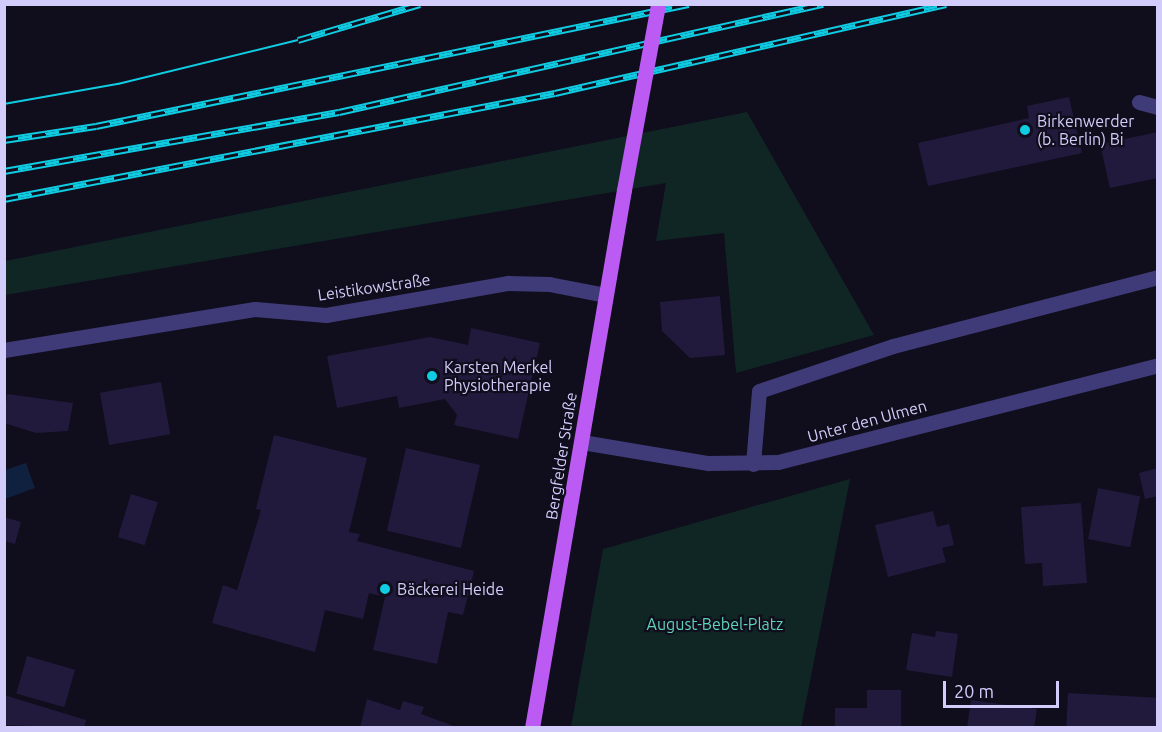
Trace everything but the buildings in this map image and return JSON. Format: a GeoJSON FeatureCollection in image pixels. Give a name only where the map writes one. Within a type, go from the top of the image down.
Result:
{"type":"FeatureCollection","features":[{"type":"Feature","properties":{"kind":"main road","name":"Bergfelder Straße"},"geometry":{"type":"LineString","coordinates":[[532,728],[605,295],[658,4]]}},
{"type":"Feature","properties":{"kind":"street"},"geometry":{"type":"LineString","coordinates":[[1139,102],[1158,107]]}},
{"type":"Feature","properties":{"kind":"street"},"geometry":{"type":"LineString","coordinates":[[753,465],[759,392],[893,346],[1158,277]]}},
{"type":"Feature","properties":{"kind":"street","name":"Leistikowstraße"},"geometry":{"type":"LineString","coordinates":[[4,350],[255,309],[326,315],[507,283],[549,284],[605,295]]}},
{"type":"Feature","properties":{"kind":"street","name":"Unter den Ulmen"},"geometry":{"type":"LineString","coordinates":[[582,442],[708,463],[753,465],[801,457],[1158,365]]}},
{"type":"Feature","properties":{"kind":"green space"},"geometry":{"type":"Polygon","coordinates":[[[747,112],[874,335],[736,373],[724,233],[656,241],[666,183],[5,295],[5,261],[747,112]]]}},
{"type":"Feature","properties":{"kind":"green space","name":"August-Bebel-Platz"},"geometry":{"type":"Polygon","coordinates":[[[850,479],[801,727],[571,727],[603,549],[850,479]]]}},
{"type":"Feature","properties":{"kind":"water"},"geometry":{"type":"Polygon","coordinates":[[[26,463],[35,488],[5,499],[5,470],[26,463]]]}},
{"type":"Feature","properties":{"kind":"tram line"},"geometry":{"type":"LineString","coordinates":[[4,104],[118,84],[298,40]]}},
{"type":"Feature","properties":{"kind":"railway"},"geometry":{"type":"LineString","coordinates":[[298,40],[420,4]]}},
{"type":"Feature","properties":{"kind":"railway"},"geometry":{"type":"LineString","coordinates":[[4,140],[96,126],[689,4]]}},
{"type":"Feature","properties":{"kind":"railway"},"geometry":{"type":"LineString","coordinates":[[4,171],[339,112],[823,4]]}},
{"type":"Feature","properties":{"kind":"railway"},"geometry":{"type":"LineString","coordinates":[[4,199],[555,93],[946,4]]}},
{"type":"Feature","properties":{"kind":"place","name":"Birkenwerder (b. Berlin) Bi"},"geometry":{"type":"Point","coordinates":[1025,130]}},
{"type":"Feature","properties":{"kind":"place","name":"Karsten Merkel Physiotherapie"},"geometry":{"type":"Point","coordinates":[432,376]}},
{"type":"Feature","properties":{"kind":"place","name":"Bäckerei Heide"},"geometry":{"type":"Point","coordinates":[385,589]}}]}
